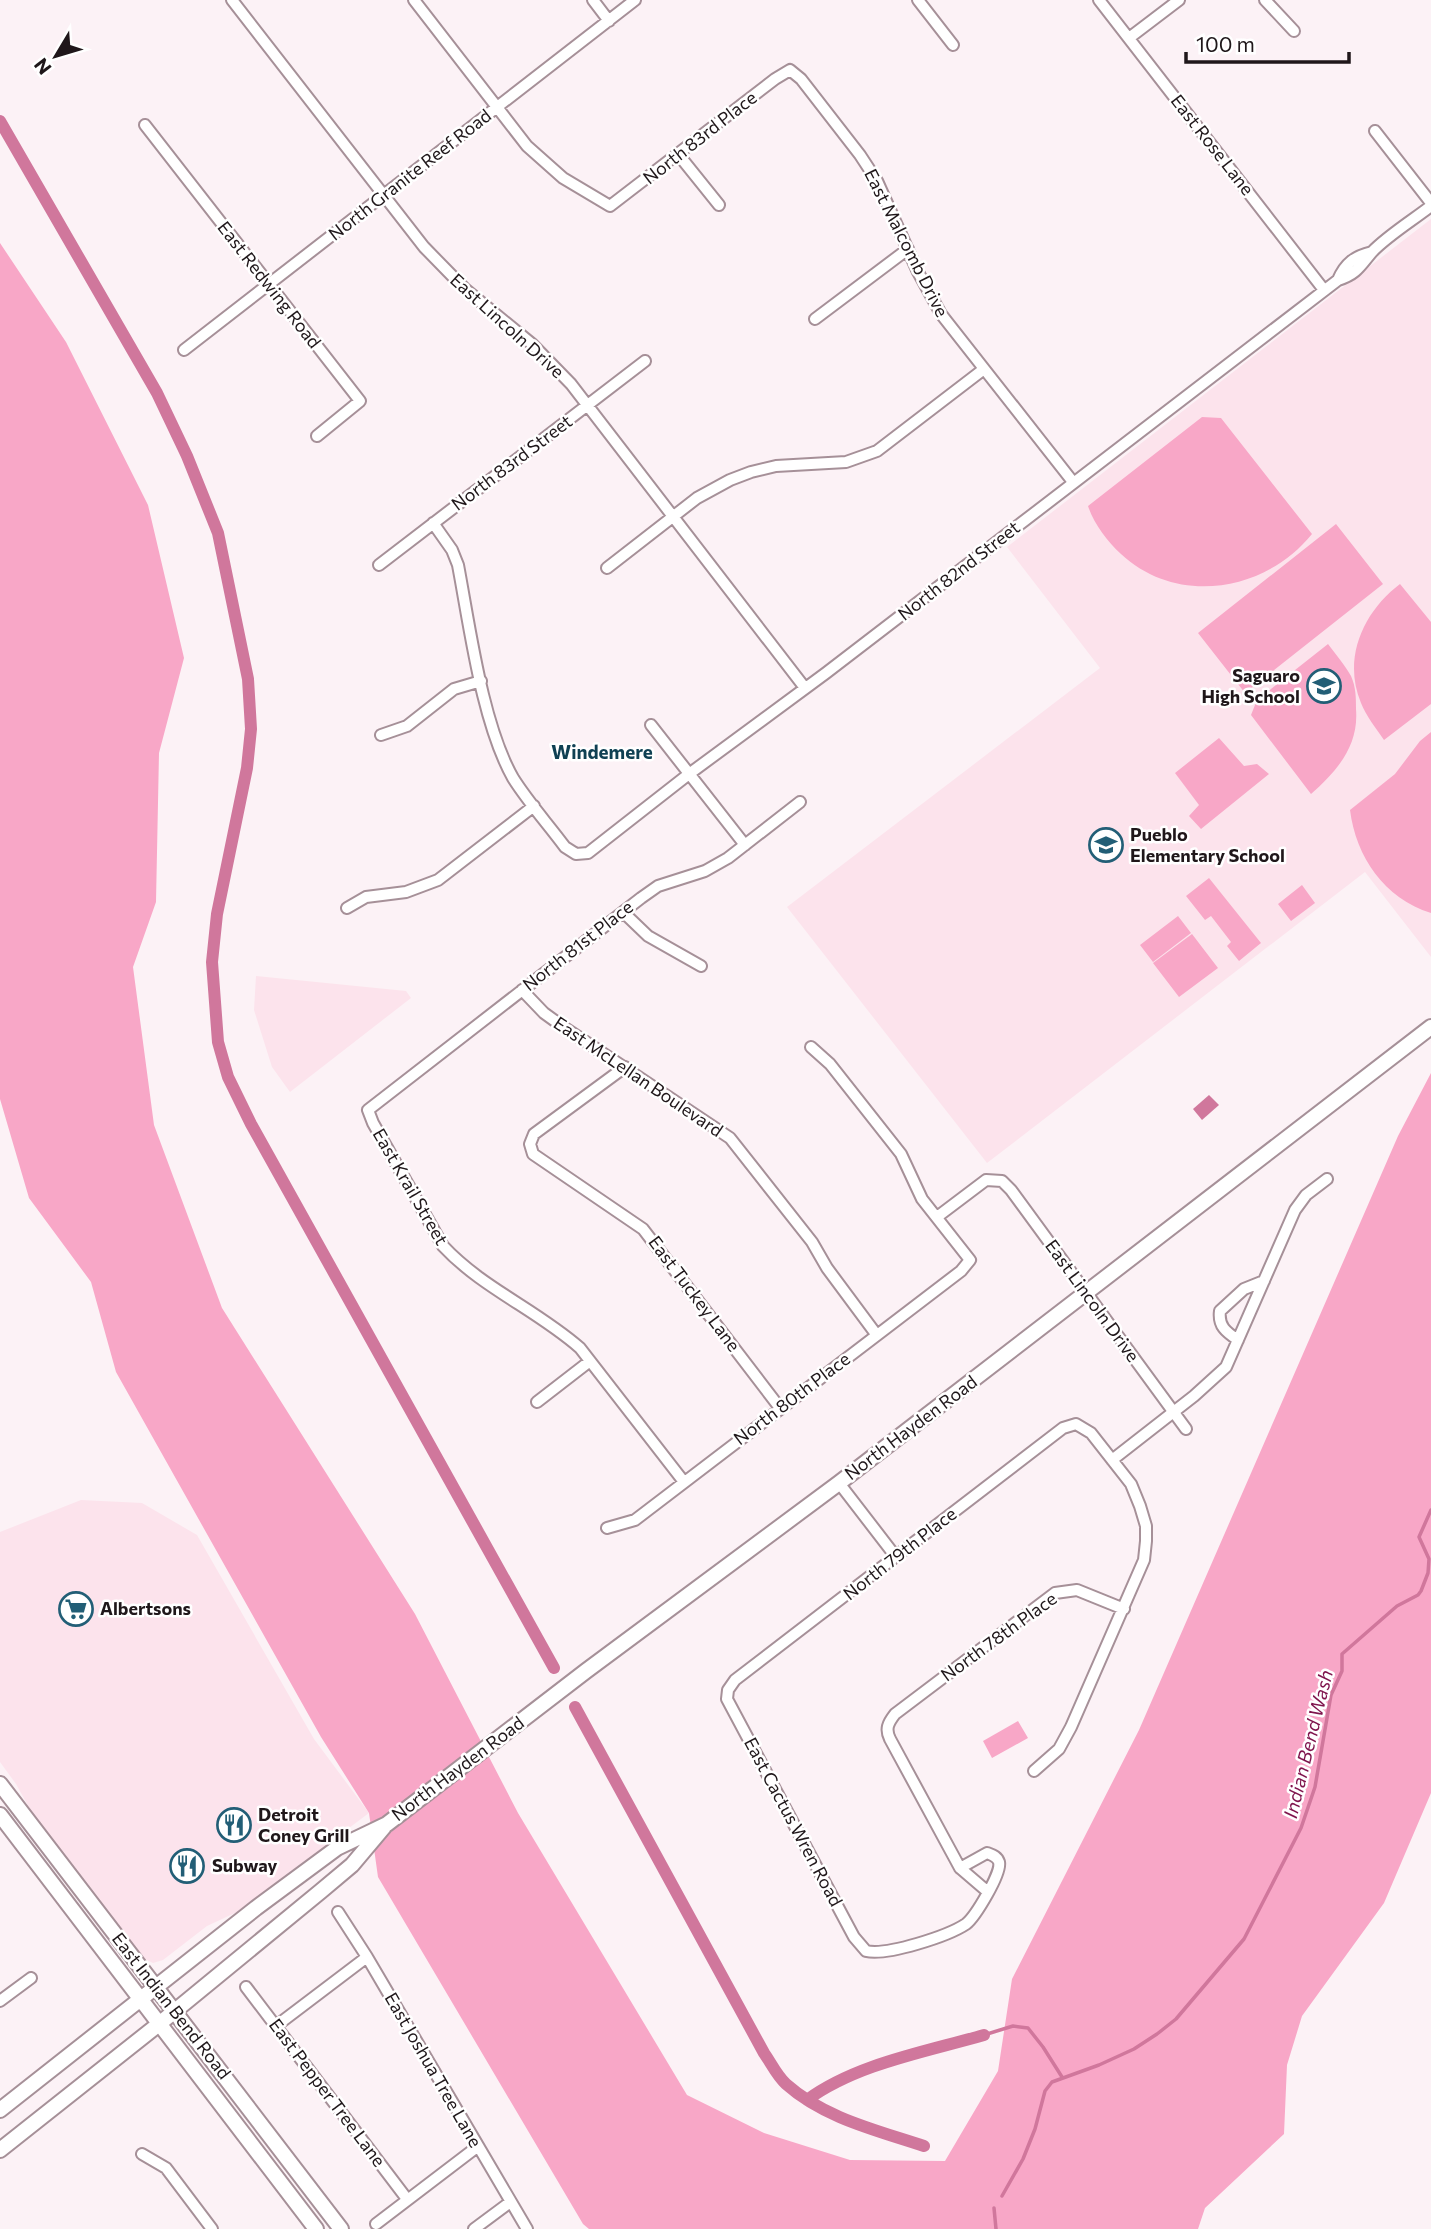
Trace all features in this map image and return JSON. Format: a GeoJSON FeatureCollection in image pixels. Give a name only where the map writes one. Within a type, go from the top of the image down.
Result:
{"type":"FeatureCollection","features":[{"type":"Feature","properties":{"kind":"main road","name":"North Hayden Road"},"geometry":{"type":"LineString","coordinates":[[0,2110],[155,1986],[337,1848],[387,1824],[586,1671],[839,1483],[1431,1027]]}},
{"type":"Feature","properties":{"kind":"main road","name":"East Indian Bend Road"},"geometry":{"type":"LineString","coordinates":[[0,1784],[341,2229]]}},
{"type":"Feature","properties":{"kind":"main road","name":"East Indian Bend Road"},"geometry":{"type":"LineString","coordinates":[[0,1815],[316,2229]]}},
{"type":"Feature","properties":{"kind":"main road","name":"North Hayden Road"},"geometry":{"type":"LineString","coordinates":[[0,2150],[159,2024],[352,1865],[387,1824]]}},
{"type":"Feature","properties":{"kind":"street","name":"East Lincoln Drive"},"geometry":{"type":"LineString","coordinates":[[232,0],[383,196],[443,269],[556,366],[805,688]]}},
{"type":"Feature","properties":{"kind":"street"},"geometry":{"type":"LineString","coordinates":[[414,0],[497,107]]}},
{"type":"Feature","properties":{"kind":"street"},"geometry":{"type":"LineString","coordinates":[[593,0],[609,21]]}},
{"type":"Feature","properties":{"kind":"street","name":"North Granite Reef Road"},"geometry":{"type":"LineString","coordinates":[[184,350],[635,0]]}},
{"type":"Feature","properties":{"kind":"street"},"geometry":{"type":"LineString","coordinates":[[918,0],[953,45]]}},
{"type":"Feature","properties":{"kind":"street","name":"East Rose Lane"},"geometry":{"type":"LineString","coordinates":[[1100,0],[1324,290]]}},
{"type":"Feature","properties":{"kind":"street"},"geometry":{"type":"LineString","coordinates":[[1129,38],[1179,0]]}},
{"type":"Feature","properties":{"kind":"street"},"geometry":{"type":"LineString","coordinates":[[1265,0],[1294,31]]}},
{"type":"Feature","properties":{"kind":"street","name":"North 83rd Place"},"geometry":{"type":"LineString","coordinates":[[497,107],[544,163],[563,178],[610,206],[790,70]]}},
{"type":"Feature","properties":{"kind":"street","name":"East Malcomb Drive"},"geometry":{"type":"LineString","coordinates":[[790,70],[801,79],[871,172],[888,201],[932,299],[1073,482]]}},
{"type":"Feature","properties":{"kind":"street","name":"East Redwing Road"},"geometry":{"type":"LineString","coordinates":[[145,125],[360,401],[317,436]]}},
{"type":"Feature","properties":{"kind":"street"},"geometry":{"type":"LineString","coordinates":[[1375,131],[1431,205]]}},
{"type":"Feature","properties":{"kind":"street"},"geometry":{"type":"LineString","coordinates":[[678,155],[719,205]]}},
{"type":"Feature","properties":{"kind":"street","name":"North 82nd Street"},"geometry":{"type":"LineString","coordinates":[[534,807],[565,847],[576,854],[588,853],[1324,290],[1349,276],[1363,265],[1372,252],[1431,205]]}},
{"type":"Feature","properties":{"kind":"street"},"geometry":{"type":"LineString","coordinates":[[815,319],[908,249]]}},
{"type":"Feature","properties":{"kind":"street","name":"North 83rd Street"},"geometry":{"type":"LineString","coordinates":[[379,565],[645,361]]}},
{"type":"Feature","properties":{"kind":"street"},"geometry":{"type":"LineString","coordinates":[[607,568],[711,489],[751,472],[776,466],[798,463],[828,464],[863,458],[883,446],[984,369]]}},
{"type":"Feature","properties":{"kind":"street"},"geometry":{"type":"LineString","coordinates":[[347,908],[366,897],[406,892],[438,880],[534,807],[514,778],[498,746],[481,681],[458,565],[452,550],[433,523]]}},
{"type":"Feature","properties":{"kind":"street"},"geometry":{"type":"LineString","coordinates":[[381,735],[407,726],[454,689],[481,681]]}},
{"type":"Feature","properties":{"kind":"street"},"geometry":{"type":"LineString","coordinates":[[651,724],[745,845]]}},
{"type":"Feature","properties":{"kind":"street","name":"North 81st Place"},"geometry":{"type":"LineString","coordinates":[[368,1110],[658,886],[705,871],[745,845],[800,802]]}},
{"type":"Feature","properties":{"kind":"street"},"geometry":{"type":"LineString","coordinates":[[623,912],[648,936],[701,966]]}},
{"type":"Feature","properties":{"kind":"street","name":"East McLellan Boulevard"},"geometry":{"type":"LineString","coordinates":[[522,990],[562,1027],[730,1138],[812,1242],[827,1268],[876,1334]]}},
{"type":"Feature","properties":{"kind":"street"},"geometry":{"type":"LineString","coordinates":[[811,1047],[830,1064],[901,1154],[922,1199],[937,1217]]}},
{"type":"Feature","properties":{"kind":"street","name":"East Tuckey Lane"},"geometry":{"type":"LineString","coordinates":[[625,1067],[534,1134],[530,1144],[533,1154],[643,1229],[780,1408]]}},
{"type":"Feature","properties":{"kind":"street","name":"East Krail Street"},"geometry":{"type":"LineString","coordinates":[[368,1110],[443,1246],[475,1275],[565,1334],[590,1360],[684,1482]]}},
{"type":"Feature","properties":{"kind":"street"},"geometry":{"type":"LineString","coordinates":[[1034,1771],[1054,1755],[1065,1738],[1144,1560],[1146,1527],[1140,1506],[1130,1485],[1112,1460],[1218,1377],[1232,1356],[1299,1202],[1327,1179]]}},
{"type":"Feature","properties":{"kind":"street","name":"East Lincoln Drive"},"geometry":{"type":"LineString","coordinates":[[937,1217],[986,1180],[1002,1181],[1186,1429]]}},
{"type":"Feature","properties":{"kind":"street","name":"North 80th Place"},"geometry":{"type":"LineString","coordinates":[[607,1528],[635,1520],[961,1271],[970,1260],[937,1217]]}},
{"type":"Feature","properties":{"kind":"street"},"geometry":{"type":"LineString","coordinates":[[1238,1340],[1226,1332],[1219,1320],[1220,1311],[1244,1289],[1264,1281]]}},
{"type":"Feature","properties":{"kind":"street"},"geometry":{"type":"LineString","coordinates":[[537,1402],[590,1360]]}},
{"type":"Feature","properties":{"kind":"street","name":"North 79th Place"},"geometry":{"type":"LineString","coordinates":[[728,1690],[735,1680],[1063,1429],[1076,1424],[1084,1426],[1112,1460]]}},
{"type":"Feature","properties":{"kind":"street"},"geometry":{"type":"LineString","coordinates":[[839,1483],[896,1557]]}},
{"type":"Feature","properties":{"kind":"street","name":"North 78th Place"},"geometry":{"type":"LineString","coordinates":[[960,1868],[890,1739],[887,1726],[895,1714],[1055,1593],[1077,1590],[1124,1609]]}},
{"type":"Feature","properties":{"kind":"street","name":"East Cactus Wren Road"},"geometry":{"type":"LineString","coordinates":[[728,1690],[727,1699],[854,1937],[866,1951],[882,1952],[956,1929],[968,1922],[988,1892]]}},
{"type":"Feature","properties":{"kind":"street"},"geometry":{"type":"LineString","coordinates":[[987,1853],[996,1856],[1000,1867],[988,1892],[960,1868],[987,1853]]}},
{"type":"Feature","properties":{"kind":"street","name":"East Joshua Tree Lane"},"geometry":{"type":"LineString","coordinates":[[338,1912],[367,1957],[509,2203],[527,2229]]}},
{"type":"Feature","properties":{"kind":"street"},"geometry":{"type":"LineString","coordinates":[[276,2026],[367,1957]]}},
{"type":"Feature","properties":{"kind":"street"},"geometry":{"type":"LineString","coordinates":[[0,2001],[31,1978]]}},
{"type":"Feature","properties":{"kind":"street","name":"East Pepper Tree Lane"},"geometry":{"type":"LineString","coordinates":[[246,1987],[407,2199]]}},
{"type":"Feature","properties":{"kind":"street"},"geometry":{"type":"LineString","coordinates":[[376,2224],[477,2147]]}},
{"type":"Feature","properties":{"kind":"street"},"geometry":{"type":"LineString","coordinates":[[142,2154],[166,2168],[212,2229]]}},
{"type":"Feature","properties":{"kind":"street"},"geometry":{"type":"LineString","coordinates":[[474,2229],[509,2203]]}},
{"type":"Feature","properties":{"kind":"shaded area"},"geometry":{"type":"Polygon","coordinates":[[[1431,219],[1431,957],[1365,872],[987,1163],[787,907],[1100,668],[1007,547],[1431,219]]]}},
{"type":"Feature","properties":{"kind":"shaded area"},"geometry":{"type":"Polygon","coordinates":[[[0,243],[66,342],[148,505],[184,658],[159,753],[156,902],[133,967],[154,1125],[222,1308],[415,1614],[518,1813],[687,2095],[764,2133],[850,2160],[945,2161],[998,2071],[1012,1979],[1139,1730],[1398,1136],[1431,1073],[1431,1793],[1384,1903],[1302,2016],[1287,2065],[1284,2134],[1205,2208],[1198,2229],[589,2229],[583,2224],[378,1877],[369,1813],[321,1737],[116,1372],[91,1282],[29,1198],[0,1099],[0,243]]]}},
{"type":"Feature","properties":{"kind":"shaded area"},"geometry":{"type":"Polygon","coordinates":[[[1202,417],[1221,418],[1312,534],[1293,553],[1271,569],[1221,585],[1194,586],[1168,581],[1144,571],[1121,554],[1097,526],[1088,506],[1202,417]]]}},
{"type":"Feature","properties":{"kind":"shaded area"},"geometry":{"type":"Polygon","coordinates":[[[1336,524],[1383,584],[1245,693],[1198,633],[1336,524]]]}},
{"type":"Feature","properties":{"kind":"shaded area"},"geometry":{"type":"Polygon","coordinates":[[[1400,584],[1431,622],[1431,704],[1384,740],[1361,703],[1356,686],[1355,653],[1367,622],[1376,608],[1400,584]]]}},
{"type":"Feature","properties":{"kind":"shaded area"},"geometry":{"type":"Polygon","coordinates":[[[1328,644],[1353,680],[1356,722],[1354,735],[1344,757],[1311,794],[1251,715],[1257,700],[1328,644]]]}},
{"type":"Feature","properties":{"kind":"shaded area"},"geometry":{"type":"Polygon","coordinates":[[[1431,732],[1431,913],[1399,897],[1375,873],[1359,844],[1350,810],[1395,774],[1420,741],[1431,732]]]}},
{"type":"Feature","properties":{"kind":"shaded area"},"geometry":{"type":"Polygon","coordinates":[[[1219,738],[1244,766],[1257,764],[1269,774],[1201,829],[1189,816],[1199,805],[1175,773],[1219,738]]]}},
{"type":"Feature","properties":{"kind":"shaded area"},"geometry":{"type":"Polygon","coordinates":[[[1209,878],[1261,943],[1239,961],[1227,946],[1231,942],[1211,916],[1205,920],[1186,896],[1209,878]]]}},
{"type":"Feature","properties":{"kind":"shaded area"},"geometry":{"type":"Polygon","coordinates":[[[1302,885],[1315,903],[1291,921],[1278,904],[1302,885]]]}},
{"type":"Feature","properties":{"kind":"shaded area"},"geometry":{"type":"Polygon","coordinates":[[[1178,916],[1191,933],[1153,962],[1140,945],[1178,916]]]}},
{"type":"Feature","properties":{"kind":"shaded area"},"geometry":{"type":"Polygon","coordinates":[[[1192,934],[1218,968],[1179,997],[1153,963],[1192,934]]]}},
{"type":"Feature","properties":{"kind":"shaded area"},"geometry":{"type":"Polygon","coordinates":[[[256,976],[406,991],[411,998],[290,1092],[272,1067],[254,1010],[256,976]]]}},
{"type":"Feature","properties":{"kind":"shaded area"},"geometry":{"type":"Polygon","coordinates":[[[1209,1095],[1219,1105],[1202,1120],[1193,1109],[1209,1095]]]}},
{"type":"Feature","properties":{"kind":"shaded area"},"geometry":{"type":"Polygon","coordinates":[[[81,1500],[142,1503],[197,1535],[314,1739],[369,1813],[237,1912],[207,1926],[163,1960],[153,1963],[143,1958],[36,1820],[0,1762],[0,1532],[81,1500]]]}},
{"type":"Feature","properties":{"kind":"shaded area"},"geometry":{"type":"Polygon","coordinates":[[[1018,1721],[1028,1738],[992,1758],[983,1741],[1018,1721]]]}},
{"type":"Feature","properties":{"kind":"waterway"},"geometry":{"type":"LineString","coordinates":[[0,121],[157,393],[187,456],[218,533],[248,679],[251,729],[247,768],[217,914],[212,962],[218,1042],[228,1077],[251,1124],[554,1668]]}},
{"type":"Feature","properties":{"kind":"waterway","name":"Indian Bend Wash"},"geometry":{"type":"LineString","coordinates":[[1002,2196],[1023,2159],[1035,2129],[1045,2091],[1052,2082],[1099,2065],[1134,2049],[1157,2034],[1176,2019],[1244,1939],[1301,1828],[1315,1787],[1331,1695],[1342,1671],[1342,1654],[1397,1606],[1421,1591],[1428,1573],[1429,1559],[1419,1537],[1431,1510]]}},
{"type":"Feature","properties":{"kind":"waterway"},"geometry":{"type":"LineString","coordinates":[[575,1707],[764,2053],[780,2077],[817,2106],[869,2128],[924,2146]]}},
{"type":"Feature","properties":{"kind":"waterway"},"geometry":{"type":"LineString","coordinates":[[984,2035],[1013,2026],[1028,2028],[1062,2077]]}},
{"type":"Feature","properties":{"kind":"waterway"},"geometry":{"type":"LineString","coordinates":[[807,2100],[869,2068],[984,2035]]}},
{"type":"Feature","properties":{"kind":"waterway","name":"Indian Bend Wash"},"geometry":{"type":"LineString","coordinates":[[994,2208],[996,2229]]}},
{"type":"Feature","properties":{"kind":"place","name":"Saguaro High School"},"geometry":{"type":"Point","coordinates":[1324,686]}},
{"type":"Feature","properties":{"kind":"place","name":"Pueblo Elementary School"},"geometry":{"type":"Point","coordinates":[1106,845]}},
{"type":"Feature","properties":{"kind":"place","name":"Albertsons"},"geometry":{"type":"Point","coordinates":[76,1609]}},
{"type":"Feature","properties":{"kind":"place","name":"Detroit Coney Grill"},"geometry":{"type":"Point","coordinates":[234,1825]}},
{"type":"Feature","properties":{"kind":"place","name":"Subway"},"geometry":{"type":"Point","coordinates":[187,1866]}},
{"type":"Feature","properties":{"kind":"district","name":"Windemere"},"geometry":{"type":"Point","coordinates":[602,752]}}]}
